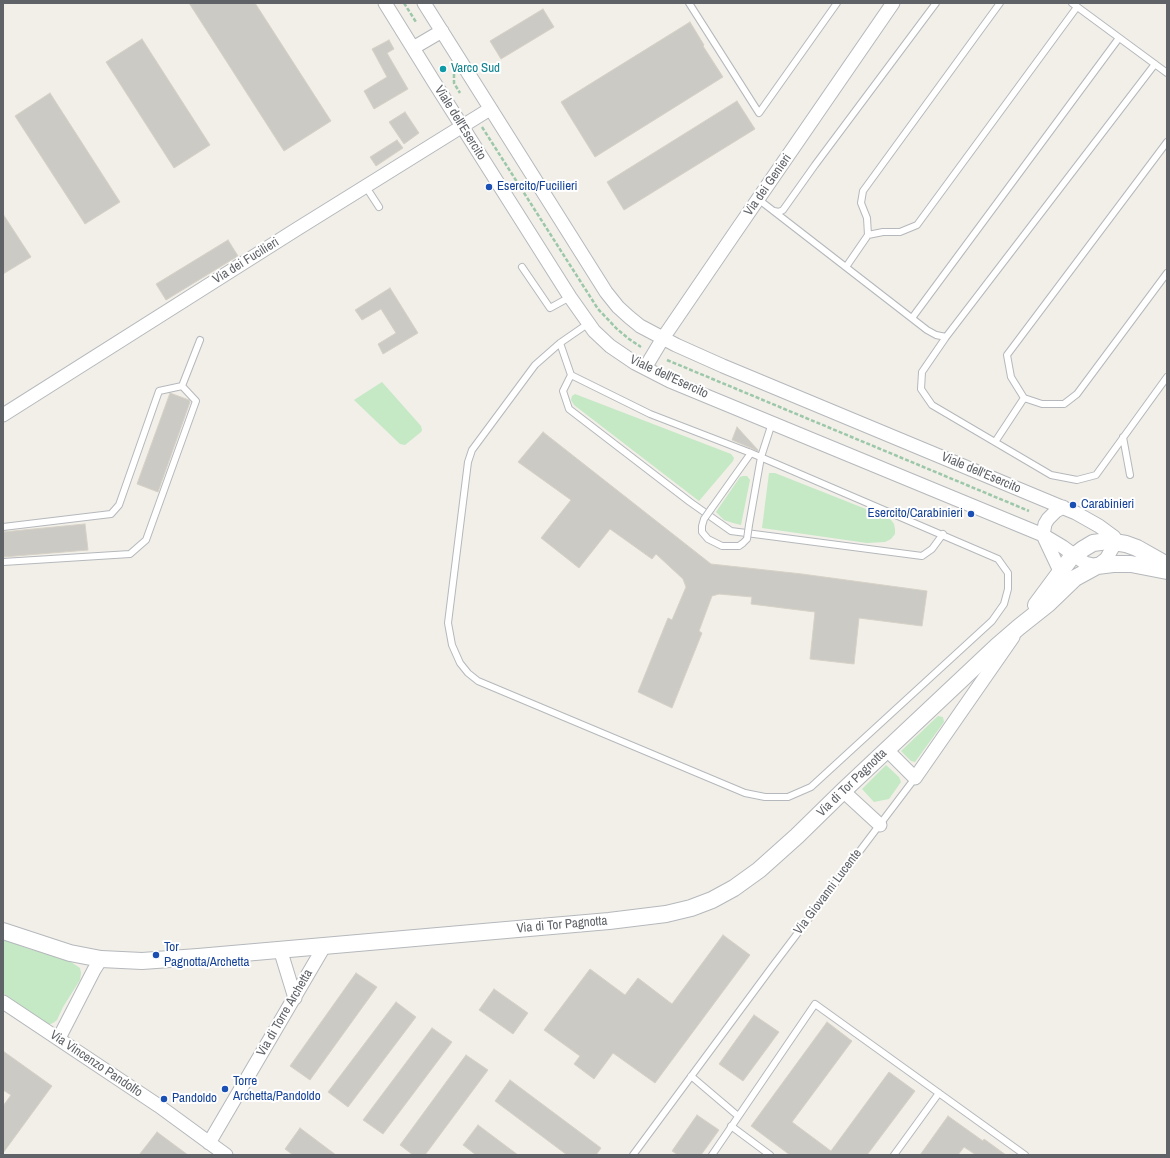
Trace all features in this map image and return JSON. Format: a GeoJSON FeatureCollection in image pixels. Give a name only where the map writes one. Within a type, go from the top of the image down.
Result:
{"type":"FeatureCollection","features":[{"type":"Feature","properties":{"kind":"street","name":"Viale dell'Esercito"},"geometry":{"type":"LineString","coordinates":[[385,3],[570,297],[594,331],[610,346],[645,368],[670,381],[1043,535],[1085,563],[1097,566]]}},
{"type":"Feature","properties":{"kind":"street","name":"Viale dell'Esercito"},"geometry":{"type":"LineString","coordinates":[[424,3],[609,295],[629,317],[640,326],[676,345],[723,366],[1063,507],[1099,526],[1112,535],[1116,542]]}},
{"type":"Feature","properties":{"kind":"street","name":"Via dei Genieri"},"geometry":{"type":"LineString","coordinates":[[645,368],[663,338],[893,3]]}},
{"type":"Feature","properties":{"kind":"street"},"geometry":{"type":"LineString","coordinates":[[413,48],[442,31]]}},
{"type":"Feature","properties":{"kind":"street","name":"Via dei Fucilieri"},"geometry":{"type":"LineString","coordinates":[[3,415],[490,109]]}},
{"type":"Feature","properties":{"kind":"street"},"geometry":{"type":"LineString","coordinates":[[1060,571],[1043,535],[1048,519],[1056,511],[1063,507]]}},
{"type":"Feature","properties":{"kind":"street","name":"Via di Tor Pagnotta"},"geometry":{"type":"LineString","coordinates":[[1019,627],[1060,571],[1074,555],[1090,544],[1100,542],[1116,542],[1131,546],[1167,565]]}},
{"type":"Feature","properties":{"kind":"street"},"geometry":{"type":"LineString","coordinates":[[1097,566],[1108,556],[1116,542]]}},
{"type":"Feature","properties":{"kind":"street","name":"Via di Tor Pagnotta"},"geometry":{"type":"LineString","coordinates":[[3,931],[61,950],[101,959],[142,960],[198,957],[637,918],[666,914],[691,908],[724,893],[749,877],[797,836],[843,791],[1019,627],[1048,604],[1076,578],[1097,566],[1113,564],[1131,564],[1167,571]]}},
{"type":"Feature","properties":{"kind":"street","name":"Via Giovanni Lucente"},"geometry":{"type":"LineString","coordinates":[[915,778],[1019,627]]}},
{"type":"Feature","properties":{"kind":"street"},"geometry":{"type":"LineString","coordinates":[[887,750],[915,778]]}},
{"type":"Feature","properties":{"kind":"street"},"geometry":{"type":"LineString","coordinates":[[843,791],[880,825]]}},
{"type":"Feature","properties":{"kind":"street","name":"Via di Torre Archetta"},"geometry":{"type":"LineString","coordinates":[[210,1143],[325,946]]}},
{"type":"Feature","properties":{"kind":"street"},"geometry":{"type":"LineString","coordinates":[[280,950],[294,998]]}},
{"type":"Feature","properties":{"kind":"street"},"geometry":{"type":"LineString","coordinates":[[59,1038],[101,959]]}},
{"type":"Feature","properties":{"kind":"street","name":"Via Vincenzo Pandolfo"},"geometry":{"type":"LineString","coordinates":[[3,1002],[153,1102],[226,1155]]}},
{"type":"Feature","properties":{"kind":"lane"},"geometry":{"type":"LineString","coordinates":[[689,3],[759,113],[837,3]]}},
{"type":"Feature","properties":{"kind":"lane"},"geometry":{"type":"LineString","coordinates":[[774,211],[779,212],[783,210],[936,3]]}},
{"type":"Feature","properties":{"kind":"lane"},"geometry":{"type":"LineString","coordinates":[[846,266],[868,235],[867,218],[861,203],[863,191],[1000,3]]}},
{"type":"Feature","properties":{"kind":"lane"},"geometry":{"type":"LineString","coordinates":[[868,235],[883,232],[900,232],[917,225],[1074,5],[1167,73]]}},
{"type":"Feature","properties":{"kind":"lane"},"geometry":{"type":"LineString","coordinates":[[912,318],[1119,38]]}},
{"type":"Feature","properties":{"kind":"lane"},"geometry":{"type":"LineString","coordinates":[[1155,64],[946,337],[922,372],[921,388],[932,405],[1051,475],[1077,480],[1096,475],[1167,377]]}},
{"type":"Feature","properties":{"kind":"lane"},"geometry":{"type":"LineString","coordinates":[[1167,142],[1008,355],[1011,377],[1024,398],[1042,404],[1064,404],[1077,394],[1167,273]]}},
{"type":"Feature","properties":{"kind":"lane"},"geometry":{"type":"LineString","coordinates":[[366,187],[379,207]]}},
{"type":"Feature","properties":{"kind":"lane"},"geometry":{"type":"LineString","coordinates":[[758,199],[932,333],[946,337]]}},
{"type":"Feature","properties":{"kind":"lane"},"geometry":{"type":"LineString","coordinates":[[522,267],[550,308],[570,297]]}},
{"type":"Feature","properties":{"kind":"lane"},"geometry":{"type":"LineString","coordinates":[[560,343],[571,375],[650,414],[761,457],[998,558],[1008,573],[1008,589],[1004,604],[992,621],[811,787],[788,797],[765,797],[745,793],[478,681],[468,673],[460,662],[452,645],[448,623],[468,462],[472,450],[535,365],[560,343],[589,323]]}},
{"type":"Feature","properties":{"kind":"lane"},"geometry":{"type":"LineString","coordinates":[[182,386],[200,340]]}},
{"type":"Feature","properties":{"kind":"lane"},"geometry":{"type":"LineString","coordinates":[[571,375],[563,391],[569,409],[690,502],[731,531],[922,556],[932,549],[943,534]]}},
{"type":"Feature","properties":{"kind":"lane"},"geometry":{"type":"LineString","coordinates":[[3,527],[112,514],[119,505],[159,391],[182,386]]}},
{"type":"Feature","properties":{"kind":"lane"},"geometry":{"type":"LineString","coordinates":[[3,562],[130,554],[146,540],[196,401],[182,386]]}},
{"type":"Feature","properties":{"kind":"lane"},"geometry":{"type":"LineString","coordinates":[[995,442],[1024,398]]}},
{"type":"Feature","properties":{"kind":"lane"},"geometry":{"type":"LineString","coordinates":[[751,453],[704,519],[702,532],[708,539],[722,546],[738,546],[743,544],[746,539],[761,457],[773,423]]}},
{"type":"Feature","properties":{"kind":"lane"},"geometry":{"type":"LineString","coordinates":[[1123,437],[1130,475]]}},
{"type":"Feature","properties":{"kind":"lane","name":"Via Giovanni Lucente"},"geometry":{"type":"LineString","coordinates":[[633,1155],[772,967],[915,778]]}},
{"type":"Feature","properties":{"kind":"lane"},"geometry":{"type":"LineString","coordinates":[[712,1155],[815,1004],[1025,1155]]}},
{"type":"Feature","properties":{"kind":"lane"},"geometry":{"type":"LineString","coordinates":[[691,1076],[738,1116]]}},
{"type":"Feature","properties":{"kind":"lane"},"geometry":{"type":"LineString","coordinates":[[894,1155],[939,1093]]}},
{"type":"Feature","properties":{"kind":"lane"},"geometry":{"type":"LineString","coordinates":[[731,1126],[770,1155]]}},
{"type":"Feature","properties":{"kind":"path"},"geometry":{"type":"LineString","coordinates":[[404,3],[416,22]]}},
{"type":"Feature","properties":{"kind":"path","name":"Viale dell'Esercito"},"geometry":{"type":"LineString","coordinates":[[452,68],[454,84],[460,93]]}},
{"type":"Feature","properties":{"kind":"path","name":"Viale dell'Esercito"},"geometry":{"type":"LineString","coordinates":[[476,118],[598,309],[617,329],[642,347]]}},
{"type":"Feature","properties":{"kind":"path","name":"Viale dell'Esercito"},"geometry":{"type":"LineString","coordinates":[[667,360],[1029,511]]}},
{"type":"Feature","properties":{"kind":"green space"},"geometry":{"type":"Polygon","coordinates":[[[382,382],[421,426],[421,432],[405,445],[400,444],[354,400],[382,382]]]}},
{"type":"Feature","properties":{"kind":"green space"},"geometry":{"type":"Polygon","coordinates":[[[575,394],[731,454],[734,458],[733,461],[699,501],[574,405],[571,400],[572,396],[575,394]]]}},
{"type":"Feature","properties":{"kind":"green space"},"geometry":{"type":"Polygon","coordinates":[[[769,473],[775,473],[881,515],[882,513],[894,524],[895,534],[891,539],[885,542],[867,543],[762,528],[769,473]]]}},
{"type":"Feature","properties":{"kind":"green space"},"geometry":{"type":"Polygon","coordinates":[[[747,476],[750,480],[741,525],[724,520],[716,512],[740,477],[747,476]]]}},
{"type":"Feature","properties":{"kind":"green space"},"geometry":{"type":"Polygon","coordinates":[[[938,716],[943,717],[944,722],[915,762],[911,761],[901,751],[938,716]]]}},
{"type":"Feature","properties":{"kind":"green space"},"geometry":{"type":"Polygon","coordinates":[[[886,765],[899,777],[901,782],[889,799],[874,802],[862,789],[886,765]]]}},
{"type":"Feature","properties":{"kind":"green space"},"geometry":{"type":"Polygon","coordinates":[[[3,939],[29,949],[68,960],[80,968],[80,980],[63,1007],[57,1020],[53,1023],[48,1025],[43,1022],[3,993],[3,939]]]}},
{"type":"Feature","properties":{"kind":"building"},"geometry":{"type":"Polygon","coordinates":[[[189,3],[255,3],[331,121],[284,151],[189,3]]]}},
{"type":"Feature","properties":{"kind":"building"},"geometry":{"type":"Polygon","coordinates":[[[543,9],[554,27],[501,59],[490,41],[543,9]]]}},
{"type":"Feature","properties":{"kind":"building"},"geometry":{"type":"Polygon","coordinates":[[[690,22],[704,45],[703,46],[723,77],[595,157],[561,102],[690,22]]]}},
{"type":"Feature","properties":{"kind":"building"},"geometry":{"type":"Polygon","coordinates":[[[142,39],[210,145],[174,168],[106,62],[142,39]]]}},
{"type":"Feature","properties":{"kind":"building"},"geometry":{"type":"Polygon","coordinates":[[[389,40],[394,49],[387,53],[408,89],[374,109],[364,91],[387,77],[372,49],[389,40]]]}},
{"type":"Feature","properties":{"kind":"building"},"geometry":{"type":"Polygon","coordinates":[[[50,93],[120,202],[85,224],[15,116],[50,93]]]}},
{"type":"Feature","properties":{"kind":"building"},"geometry":{"type":"Polygon","coordinates":[[[737,101],[755,129],[624,210],[607,182],[737,101]]]}},
{"type":"Feature","properties":{"kind":"building"},"geometry":{"type":"Polygon","coordinates":[[[405,112],[419,133],[404,144],[389,122],[405,112]]]}},
{"type":"Feature","properties":{"kind":"building"},"geometry":{"type":"Polygon","coordinates":[[[397,140],[403,148],[376,166],[370,157],[397,140]]]}},
{"type":"Feature","properties":{"kind":"building"},"geometry":{"type":"Polygon","coordinates":[[[3,214],[31,257],[3,274],[3,214]]]}},
{"type":"Feature","properties":{"kind":"building"},"geometry":{"type":"Polygon","coordinates":[[[228,240],[238,256],[166,300],[156,284],[228,240]]]}},
{"type":"Feature","properties":{"kind":"building"},"geometry":{"type":"Polygon","coordinates":[[[390,288],[418,333],[383,354],[378,344],[396,333],[381,309],[362,320],[355,310],[390,288]]]}},
{"type":"Feature","properties":{"kind":"building"},"geometry":{"type":"Polygon","coordinates":[[[170,393],[189,400],[190,402],[158,492],[137,484],[170,393]]]}},
{"type":"Feature","properties":{"kind":"building"},"geometry":{"type":"Polygon","coordinates":[[[737,427],[758,450],[758,451],[732,440],[737,427]]]}},
{"type":"Feature","properties":{"kind":"building"},"geometry":{"type":"Polygon","coordinates":[[[543,432],[711,564],[802,574],[927,591],[922,626],[859,618],[854,664],[810,659],[815,612],[751,604],[752,597],[719,594],[712,596],[699,631],[702,633],[672,708],[638,692],[668,618],[672,620],[686,587],[683,579],[656,554],[652,559],[610,529],[579,568],[541,538],[571,500],[518,462],[543,432]]]}},
{"type":"Feature","properties":{"kind":"building"},"geometry":{"type":"Polygon","coordinates":[[[85,524],[88,550],[3,557],[3,532],[85,524]]]}},
{"type":"Feature","properties":{"kind":"building"},"geometry":{"type":"Polygon","coordinates":[[[723,935],[750,955],[655,1083],[613,1053],[594,1079],[574,1064],[580,1056],[544,1030],[590,969],[625,995],[638,978],[672,1004],[723,935]]]}},
{"type":"Feature","properties":{"kind":"building"},"geometry":{"type":"Polygon","coordinates":[[[356,973],[377,987],[310,1080],[290,1066],[356,973]]]}},
{"type":"Feature","properties":{"kind":"building"},"geometry":{"type":"Polygon","coordinates":[[[494,989],[528,1013],[513,1034],[479,1010],[494,989]]]}},
{"type":"Feature","properties":{"kind":"building"},"geometry":{"type":"Polygon","coordinates":[[[396,1002],[416,1017],[348,1107],[328,1092],[396,1002]]]}},
{"type":"Feature","properties":{"kind":"building"},"geometry":{"type":"Polygon","coordinates":[[[754,1015],[779,1032],[743,1081],[719,1064],[754,1015]]]}},
{"type":"Feature","properties":{"kind":"building"},"geometry":{"type":"Polygon","coordinates":[[[827,1022],[852,1041],[792,1122],[831,1151],[889,1072],[915,1091],[867,1155],[790,1155],[751,1126],[827,1022]]]}},
{"type":"Feature","properties":{"kind":"building"},"geometry":{"type":"Polygon","coordinates":[[[432,1028],[452,1042],[383,1134],[363,1120],[432,1028]]]}},
{"type":"Feature","properties":{"kind":"building"},"geometry":{"type":"Polygon","coordinates":[[[3,1051],[52,1086],[3,1153],[3,1106],[11,1095],[3,1090],[3,1051]]]}},
{"type":"Feature","properties":{"kind":"building"},"geometry":{"type":"Polygon","coordinates":[[[466,1055],[488,1070],[425,1155],[413,1155],[400,1145],[466,1055]]]}},
{"type":"Feature","properties":{"kind":"building"},"geometry":{"type":"Polygon","coordinates":[[[510,1080],[601,1148],[596,1155],[567,1155],[495,1101],[510,1080]]]}},
{"type":"Feature","properties":{"kind":"building"},"geometry":{"type":"Polygon","coordinates":[[[697,1115],[719,1130],[701,1155],[678,1155],[672,1151],[697,1115]]]}},
{"type":"Feature","properties":{"kind":"building"},"geometry":{"type":"Polygon","coordinates":[[[948,1116],[983,1141],[984,1139],[1006,1155],[976,1155],[964,1147],[958,1155],[920,1155],[948,1116]]]}},
{"type":"Feature","properties":{"kind":"building"},"geometry":{"type":"Polygon","coordinates":[[[478,1125],[518,1155],[476,1155],[463,1145],[478,1125]]]}},
{"type":"Feature","properties":{"kind":"building"},"geometry":{"type":"Polygon","coordinates":[[[300,1128],[336,1155],[293,1155],[285,1149],[300,1128]]]}},
{"type":"Feature","properties":{"kind":"building"},"geometry":{"type":"Polygon","coordinates":[[[157,1132],[188,1155],[139,1155],[157,1132]]]}},
{"type":"Feature","properties":{"kind":"place","name":"Varco Sud"},"geometry":{"type":"Point","coordinates":[443,69]}},
{"type":"Feature","properties":{"kind":"place","name":"Esercito/Fucilieri"},"geometry":{"type":"Point","coordinates":[489,187]}},
{"type":"Feature","properties":{"kind":"place","name":"Carabinieri"},"geometry":{"type":"Point","coordinates":[1073,505]}},
{"type":"Feature","properties":{"kind":"place","name":"Esercito/Carabinieri"},"geometry":{"type":"Point","coordinates":[971,514]}},
{"type":"Feature","properties":{"kind":"place","name":"Tor Pagnotta/Archetta"},"geometry":{"type":"Point","coordinates":[156,955]}},
{"type":"Feature","properties":{"kind":"place","name":"Torre Archetta/Pandoldo"},"geometry":{"type":"Point","coordinates":[225,1089]}},
{"type":"Feature","properties":{"kind":"place","name":"Pandoldo"},"geometry":{"type":"Point","coordinates":[164,1099]}}]}
